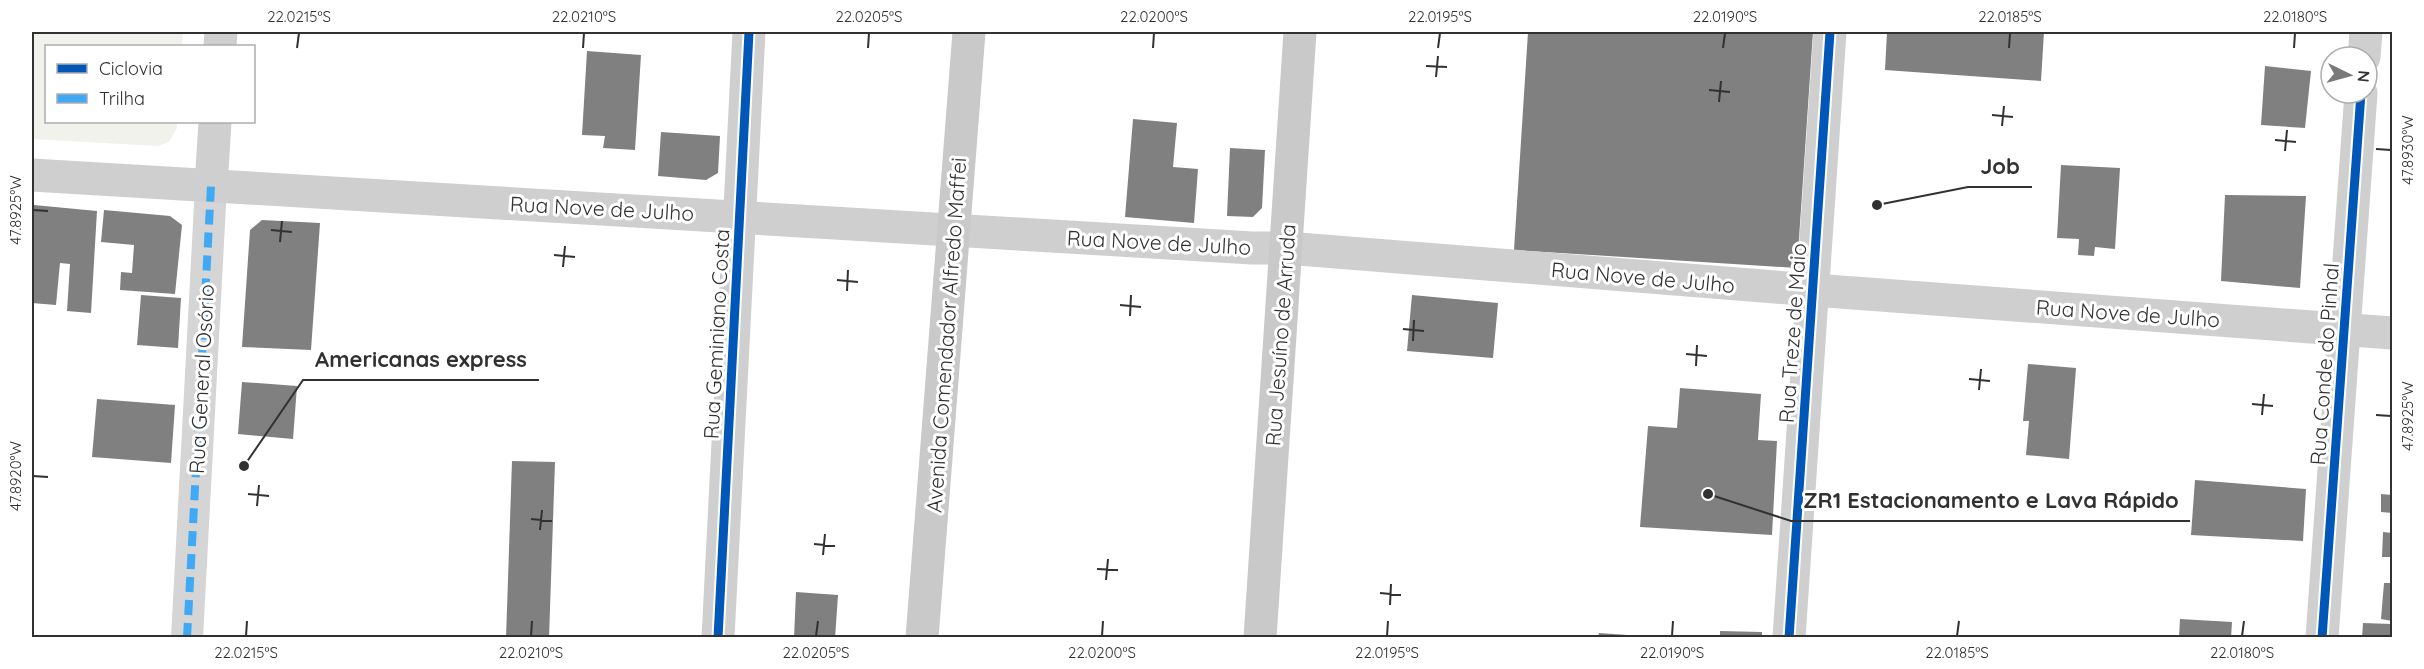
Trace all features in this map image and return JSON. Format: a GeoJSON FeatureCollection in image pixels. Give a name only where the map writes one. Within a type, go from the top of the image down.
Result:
{"type":"FeatureCollection","features":[{"type":"Feature","properties":{"kind":"main road","name":"Rua Geminiano Costa"},"geometry":{"type":"LineString","coordinates":[[718,638],[749,32]]}},
{"type":"Feature","properties":{"kind":"main road","name":"Avenida Comendador Alfredo Maffei"},"geometry":{"type":"LineString","coordinates":[[922,638],[969,32]]}},
{"type":"Feature","properties":{"kind":"main road","name":"Rua Jesuíno de Arruda"},"geometry":{"type":"LineString","coordinates":[[1260,638],[1300,32]]}},
{"type":"Feature","properties":{"kind":"main road","name":"Rua Treze de Maio"},"geometry":{"type":"LineString","coordinates":[[1789,638],[1830,32]]}},
{"type":"Feature","properties":{"kind":"main road","name":"Rua Conde do Pinhal"},"geometry":{"type":"LineString","coordinates":[[2322,638],[2360,105]]}},
{"type":"Feature","properties":{"kind":"main road","name":"Rua General Osório"},"geometry":{"type":"LineString","coordinates":[[211,186],[215,123]]}},
{"type":"Feature","properties":{"kind":"main road","name":"Rua Nove de Julho"},"geometry":{"type":"LineString","coordinates":[[32,175],[1240,248],[1286,248],[2392,333]]}},
{"type":"Feature","properties":{"kind":"street","name":"Rua General Osório"},"geometry":{"type":"LineString","coordinates":[[188,638],[211,186]]}},
{"type":"Feature","properties":{"kind":"shaded area"},"geometry":{"type":"Polygon","coordinates":[[[32,32],[183,32],[182,45],[45,45],[45,123],[177,123],[177,128],[169,142],[158,146],[32,139],[32,32]]]}},
{"type":"Feature","properties":{"kind":"building"},"geometry":{"type":"Polygon","coordinates":[[[1528,32],[1813,32],[1797,268],[1514,250],[1528,32]]]}},
{"type":"Feature","properties":{"kind":"building"},"geometry":{"type":"Polygon","coordinates":[[[1887,32],[2044,32],[2041,81],[1885,70],[1887,32]]]}},
{"type":"Feature","properties":{"kind":"building"},"geometry":{"type":"Polygon","coordinates":[[[587,51],[641,55],[635,150],[603,148],[605,136],[582,135],[587,51]]]}},
{"type":"Feature","properties":{"kind":"building"},"geometry":{"type":"Polygon","coordinates":[[[2265,66],[2311,71],[2305,128],[2261,125],[2265,66]]]}},
{"type":"Feature","properties":{"kind":"building"},"geometry":{"type":"Polygon","coordinates":[[[1133,119],[1177,123],[1173,167],[1198,169],[1194,223],[1125,217],[1133,119]]]}},
{"type":"Feature","properties":{"kind":"building"},"geometry":{"type":"Polygon","coordinates":[[[661,132],[720,136],[718,173],[706,180],[658,176],[661,132]]]}},
{"type":"Feature","properties":{"kind":"building"},"geometry":{"type":"Polygon","coordinates":[[[1230,148],[1265,150],[1262,208],[1253,217],[1227,216],[1230,148]]]}},
{"type":"Feature","properties":{"kind":"building"},"geometry":{"type":"Polygon","coordinates":[[[2061,165],[2120,168],[2115,249],[2095,247],[2094,256],[2078,255],[2079,239],[2057,238],[2061,165]]]}},
{"type":"Feature","properties":{"kind":"building"},"geometry":{"type":"Polygon","coordinates":[[[2225,195],[2306,196],[2300,288],[2221,281],[2225,195]]]}},
{"type":"Feature","properties":{"kind":"building"},"geometry":{"type":"Polygon","coordinates":[[[34,205],[97,211],[91,313],[67,311],[70,264],[60,263],[56,305],[32,303],[34,205]]]}},
{"type":"Feature","properties":{"kind":"building"},"geometry":{"type":"Polygon","coordinates":[[[104,210],[170,216],[182,225],[175,294],[120,290],[121,272],[132,273],[134,245],[101,242],[104,210]]]}},
{"type":"Feature","properties":{"kind":"building"},"geometry":{"type":"Polygon","coordinates":[[[262,220],[320,223],[311,350],[242,347],[250,230],[262,220]]]}},
{"type":"Feature","properties":{"kind":"building"},"geometry":{"type":"Polygon","coordinates":[[[141,295],[181,298],[178,348],[137,345],[141,295]]]}},
{"type":"Feature","properties":{"kind":"building"},"geometry":{"type":"Polygon","coordinates":[[[1412,295],[1498,303],[1493,358],[1407,351],[1412,295]]]}},
{"type":"Feature","properties":{"kind":"building"},"geometry":{"type":"Polygon","coordinates":[[[2028,364],[2076,368],[2069,459],[2026,455],[2029,421],[2023,421],[2028,364]]]}},
{"type":"Feature","properties":{"kind":"building"},"geometry":{"type":"Polygon","coordinates":[[[242,382],[297,386],[293,439],[238,434],[242,382]]]}},
{"type":"Feature","properties":{"kind":"building"},"geometry":{"type":"Polygon","coordinates":[[[1680,388],[1761,394],[1758,440],[1777,441],[1772,535],[1640,527],[1648,426],[1677,428],[1680,388]]]}},
{"type":"Feature","properties":{"kind":"building"},"geometry":{"type":"Polygon","coordinates":[[[97,399],[175,405],[171,463],[92,457],[97,399]]]}},
{"type":"Feature","properties":{"kind":"building"},"geometry":{"type":"Polygon","coordinates":[[[512,461],[555,462],[549,638],[506,638],[512,461]]]}},
{"type":"Feature","properties":{"kind":"building"},"geometry":{"type":"Polygon","coordinates":[[[2195,480],[2306,489],[2303,541],[2191,535],[2195,480]]]}},
{"type":"Feature","properties":{"kind":"building"},"geometry":{"type":"Polygon","coordinates":[[[2381,494],[2392,495],[2392,513],[2381,512],[2381,494]]]}},
{"type":"Feature","properties":{"kind":"building"},"geometry":{"type":"Polygon","coordinates":[[[2383,532],[2392,533],[2392,557],[2382,557],[2383,532]]]}},
{"type":"Feature","properties":{"kind":"building"},"geometry":{"type":"Polygon","coordinates":[[[2391,577],[2392,621],[2381,619],[2384,583],[2390,583],[2391,577]]]}},
{"type":"Feature","properties":{"kind":"building"},"geometry":{"type":"Polygon","coordinates":[[[796,592],[838,595],[835,638],[794,638],[796,592]]]}},
{"type":"Feature","properties":{"kind":"building"},"geometry":{"type":"Polygon","coordinates":[[[2180,619],[2232,622],[2231,638],[2179,638],[2180,619]]]}},
{"type":"Feature","properties":{"kind":"building"},"geometry":{"type":"Polygon","coordinates":[[[2363,623],[2392,624],[2392,638],[2362,638],[2363,623]]]}},
{"type":"Feature","properties":{"kind":"building"},"geometry":{"type":"Polygon","coordinates":[[[1720,631],[1762,632],[1762,638],[1720,638],[1720,631]]]}},
{"type":"Feature","properties":{"kind":"building"},"geometry":{"type":"Polygon","coordinates":[[[1599,633],[1627,635],[1627,638],[1598,638],[1599,633]]]}},
{"type":"Feature","properties":{"kind":"marked path"},"geometry":{"type":"LineString","coordinates":[[187,638],[211,186]]}},
{"type":"Feature","properties":{"kind":"cycle path"},"geometry":{"type":"LineString","coordinates":[[718,638],[749,32]]}},
{"type":"Feature","properties":{"kind":"cycle path"},"geometry":{"type":"LineString","coordinates":[[1789,638],[1830,32]]}},
{"type":"Feature","properties":{"kind":"cycle path"},"geometry":{"type":"LineString","coordinates":[[2322,638],[2360,105]]}},
{"type":"Feature","properties":{"kind":"place","name":"Job"},"geometry":{"type":"Point","coordinates":[1877,205]}},
{"type":"Feature","properties":{"kind":"place","name":"Americanas express"},"geometry":{"type":"Point","coordinates":[244,466]}},
{"type":"Feature","properties":{"kind":"place","name":"ZR1 Estacionamento e Lava Rápido"},"geometry":{"type":"Point","coordinates":[1708,494]}}]}
